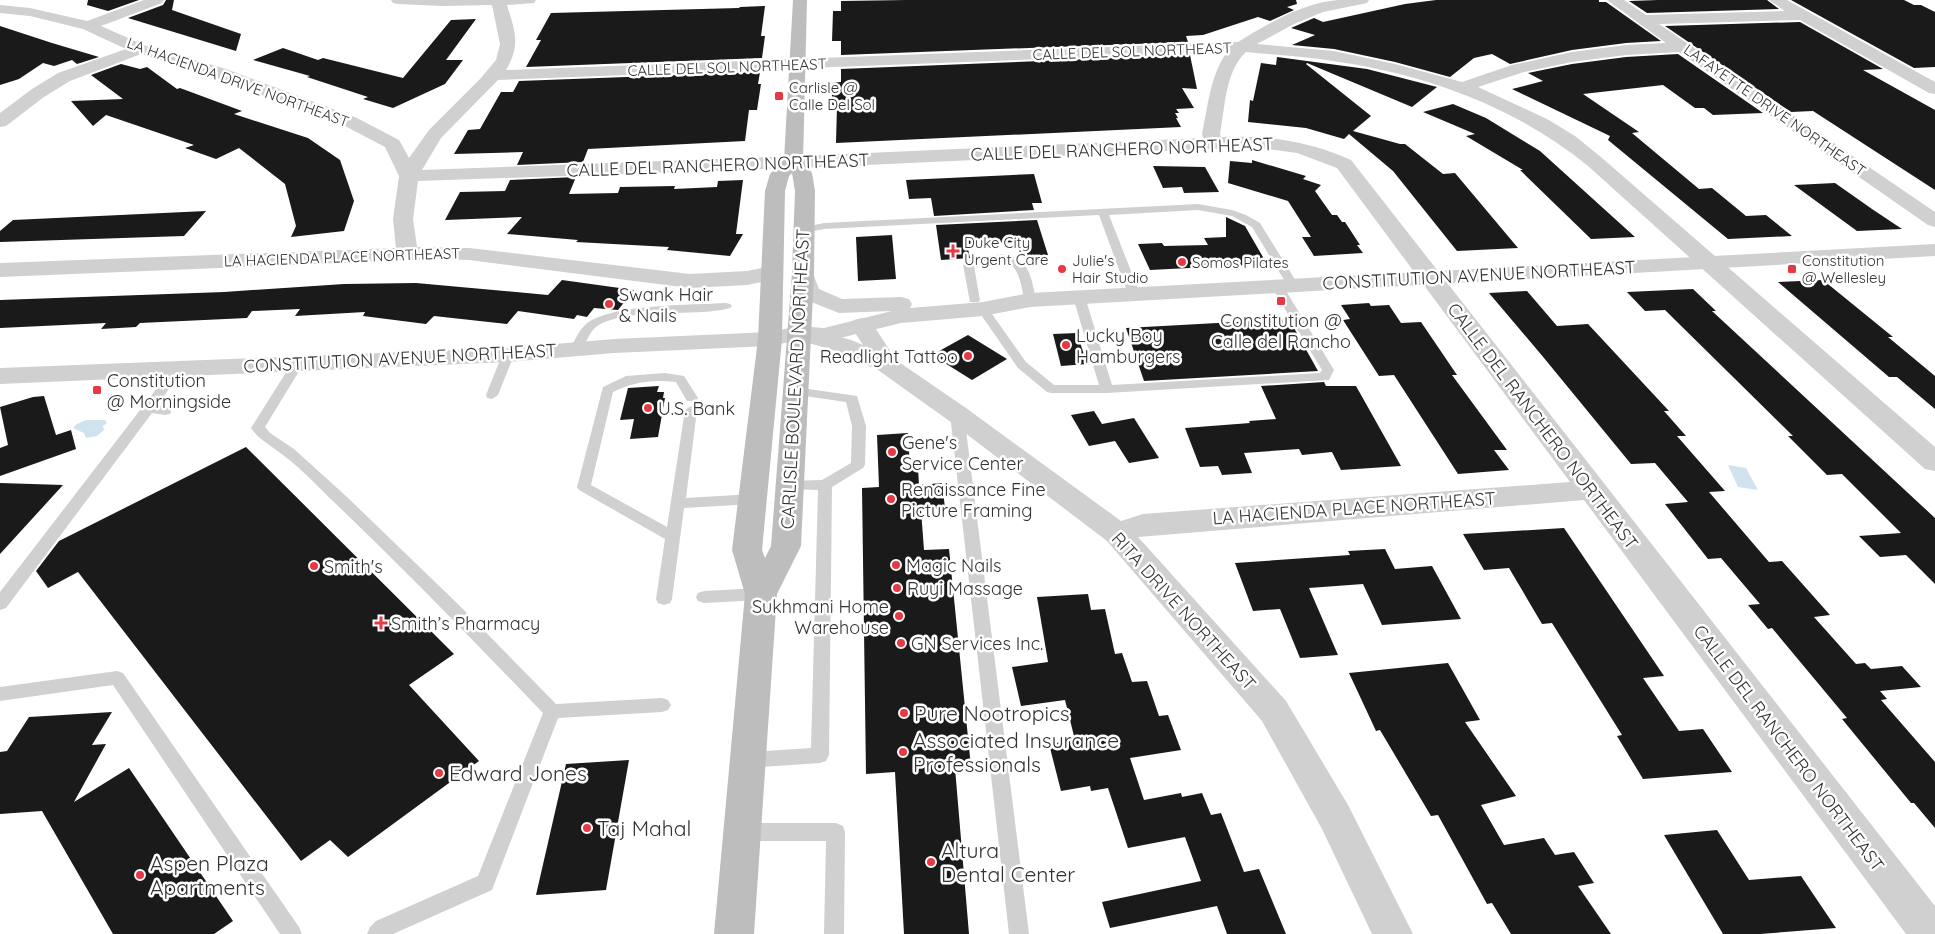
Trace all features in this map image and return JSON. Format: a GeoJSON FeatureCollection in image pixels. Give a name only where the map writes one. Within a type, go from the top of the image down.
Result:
{"type":"FeatureCollection","features":[{"type":"Feature","properties":{"kind":"main road"},"geometry":{"type":"LineString","coordinates":[[792,161],[800,0]]}},
{"type":"Feature","properties":{"kind":"main road","name":"CARLISLE BOULEVARD NORTHEAST"},"geometry":{"type":"LineString","coordinates":[[734,934],[761,594],[747,550],[770,339],[775,191],[780,174],[792,161],[802,173],[805,191],[803,273],[786,546],[761,594]]}},
{"type":"Feature","properties":{"kind":"main road"},"geometry":{"type":"LineString","coordinates":[[775,191],[789,205],[793,227],[804,230]]}},
{"type":"Feature","properties":{"kind":"street"},"geometry":{"type":"LineString","coordinates":[[88,26],[157,0]]}},
{"type":"Feature","properties":{"kind":"street"},"geometry":{"type":"LineString","coordinates":[[398,0],[442,2],[529,0]]}},
{"type":"Feature","properties":{"kind":"street"},"geometry":{"type":"LineString","coordinates":[[406,253],[403,219],[410,176],[420,154],[435,134],[493,75],[508,48],[498,0]]}},
{"type":"Feature","properties":{"kind":"street"},"geometry":{"type":"LineString","coordinates":[[1310,0],[1327,7]]}},
{"type":"Feature","properties":{"kind":"street"},"geometry":{"type":"LineString","coordinates":[[1214,143],[1211,134],[1228,62],[1242,47],[1264,33],[1327,7],[1362,0]]}},
{"type":"Feature","properties":{"kind":"street","name":"LAFAYETTE DRIVE NORTHEAST"},"geometry":{"type":"LineString","coordinates":[[1614,0],[1935,221]]}},
{"type":"Feature","properties":{"kind":"street"},"geometry":{"type":"LineString","coordinates":[[1776,0],[1935,89]]}},
{"type":"Feature","properties":{"kind":"street","name":"LA HACIENDA DRIVE NORTHEAST"},"geometry":{"type":"LineString","coordinates":[[0,9],[30,12],[88,26],[140,49],[220,73],[352,122],[392,144],[410,176]]}},
{"type":"Feature","properties":{"kind":"street"},"geometry":{"type":"LineString","coordinates":[[1643,20],[1802,15]]}},
{"type":"Feature","properties":{"kind":"street","name":"CALLE DEL SOL NORTHEAST"},"geometry":{"type":"LineString","coordinates":[[493,75],[1242,47],[1334,56],[1395,69],[1463,87],[1541,123],[1568,140],[1935,462]]}},
{"type":"Feature","properties":{"kind":"street"},"geometry":{"type":"LineString","coordinates":[[1463,87],[1518,67],[1568,56],[1624,49],[1684,47]]}},
{"type":"Feature","properties":{"kind":"street"},"geometry":{"type":"LineString","coordinates":[[0,122],[38,93],[64,77],[140,49]]}},
{"type":"Feature","properties":{"kind":"street","name":"CALLE DEL RANCHERO NORTHEAST"},"geometry":{"type":"LineString","coordinates":[[410,176],[1254,141],[1281,143],[1307,149],[1344,164],[1931,934]]}},
{"type":"Feature","properties":{"kind":"street","name":"CONSTITUTION AVENUE NORTHEAST"},"geometry":{"type":"LineString","coordinates":[[799,333],[824,335],[901,316],[978,304],[1026,300],[1935,250]]}},
{"type":"Feature","properties":{"kind":"street","name":"LA HACIENDA PLACE NORTHEAST"},"geometry":{"type":"LineString","coordinates":[[0,270],[406,253],[469,254],[690,281],[747,278],[772,273]]}},
{"type":"Feature","properties":{"kind":"street"},"geometry":{"type":"LineString","coordinates":[[803,273],[809,293],[838,306],[920,304]]}},
{"type":"Feature","properties":{"kind":"street","name":"CONSTITUTION AVENUE NORTHEAST"},"geometry":{"type":"LineString","coordinates":[[0,376],[508,355],[576,349],[770,339],[799,333],[867,312],[920,304],[978,304]]}},
{"type":"Feature","properties":{"kind":"street","name":"RITA DRIVE NORTHEAST"},"geometry":{"type":"LineString","coordinates":[[862,325],[887,365]]}},
{"type":"Feature","properties":{"kind":"street","name":"RITA DRIVE NORTHEAST"},"geometry":{"type":"LineString","coordinates":[[799,333],[842,345],[887,365],[957,414],[1117,533],[1274,711],[1336,817],[1393,934]]}},
{"type":"Feature","properties":{"kind":"street","name":"LA HACIENDA PLACE NORTHEAST"},"geometry":{"type":"LineString","coordinates":[[1117,533],[1142,525],[1592,490]]}},
{"type":"Feature","properties":{"kind":"lane"},"geometry":{"type":"LineString","coordinates":[[804,230],[824,226],[1198,207],[1223,210],[1247,218],[1256,225],[1328,370],[1324,377],[1107,389],[1051,389],[1022,365],[978,304],[968,266],[984,258],[1014,260],[1022,267],[1026,300]]}},
{"type":"Feature","properties":{"kind":"lane"},"geometry":{"type":"LineString","coordinates":[[1103,212],[1134,294]]}},
{"type":"Feature","properties":{"kind":"lane"},"geometry":{"type":"LineString","coordinates":[[1078,297],[1107,389]]}},
{"type":"Feature","properties":{"kind":"lane"},"geometry":{"type":"LineString","coordinates":[[576,349],[587,329],[594,324],[617,316],[726,306]]}},
{"type":"Feature","properties":{"kind":"lane"},"geometry":{"type":"LineString","coordinates":[[492,395],[508,355]]}},
{"type":"Feature","properties":{"kind":"lane"},"geometry":{"type":"LineString","coordinates":[[298,363],[258,428],[265,436],[289,452],[342,501],[455,611],[552,711],[662,705]]}},
{"type":"Feature","properties":{"kind":"lane"},"geometry":{"type":"LineString","coordinates":[[0,604],[178,369]]}},
{"type":"Feature","properties":{"kind":"lane"},"geometry":{"type":"LineString","coordinates":[[664,599],[678,503],[691,404],[680,380],[664,378],[626,380],[607,390],[584,487],[673,537]]}},
{"type":"Feature","properties":{"kind":"lane"},"geometry":{"type":"LineString","coordinates":[[790,486],[825,485],[858,465],[859,426],[852,399],[795,391]]}},
{"type":"Feature","properties":{"kind":"lane"},"geometry":{"type":"LineString","coordinates":[[148,408],[165,412]]}},
{"type":"Feature","properties":{"kind":"lane"},"geometry":{"type":"LineString","coordinates":[[957,414],[1018,934]]}},
{"type":"Feature","properties":{"kind":"lane"},"geometry":{"type":"LineString","coordinates":[[748,760],[820,755],[825,485]]}},
{"type":"Feature","properties":{"kind":"lane"},"geometry":{"type":"LineString","coordinates":[[678,503],[753,499]]}},
{"type":"Feature","properties":{"kind":"lane"},"geometry":{"type":"LineString","coordinates":[[704,597],[761,594]]}},
{"type":"Feature","properties":{"kind":"lane"},"geometry":{"type":"LineString","coordinates":[[0,694],[117,678],[292,934]]}},
{"type":"Feature","properties":{"kind":"lane"},"geometry":{"type":"LineString","coordinates":[[377,934],[383,928],[485,883],[552,711]]}},
{"type":"Feature","properties":{"kind":"lane"},"geometry":{"type":"LineString","coordinates":[[742,832],[836,832],[834,934]]}},
{"type":"Feature","properties":{"kind":"water"},"geometry":{"type":"Polygon","coordinates":[[[86,420],[105,420],[107,423],[103,426],[104,430],[97,436],[86,438],[84,433],[73,428],[86,420]]]}},
{"type":"Feature","properties":{"kind":"water"},"geometry":{"type":"Polygon","coordinates":[[[1728,465],[1746,468],[1758,490],[1738,487],[1728,465]]]}},
{"type":"Feature","properties":{"kind":"building"},"geometry":{"type":"Polygon","coordinates":[[[88,0],[139,0],[108,11],[87,5],[88,0]]]}},
{"type":"Feature","properties":{"kind":"building"},"geometry":{"type":"Polygon","coordinates":[[[166,0],[174,0],[172,10],[241,34],[236,51],[128,18],[163,5],[166,0]]]}},
{"type":"Feature","properties":{"kind":"building"},"geometry":{"type":"Polygon","coordinates":[[[1296,0],[1297,4],[1287,7],[1294,10],[1270,21],[1258,17],[1203,35],[1186,36],[1188,42],[841,55],[841,41],[832,41],[833,11],[841,11],[841,1],[1296,0]]]}},
{"type":"Feature","properties":{"kind":"building"},"geometry":{"type":"Polygon","coordinates":[[[1436,0],[1599,0],[1599,2],[1606,2],[1661,41],[1626,43],[1572,50],[1510,64],[1492,54],[1474,58],[1450,77],[1395,62],[1334,49],[1292,45],[1315,35],[1291,28],[1314,18],[1323,22],[1405,4],[1436,0]]]}},
{"type":"Feature","properties":{"kind":"building"},"geometry":{"type":"Polygon","coordinates":[[[1767,0],[1779,9],[1647,13],[1629,1],[1767,0]]]}},
{"type":"Feature","properties":{"kind":"building"},"geometry":{"type":"Polygon","coordinates":[[[1791,0],[1904,0],[1914,5],[1921,5],[1935,12],[1935,67],[1914,68],[1791,0]]]}},
{"type":"Feature","properties":{"kind":"building"},"geometry":{"type":"Polygon","coordinates":[[[765,6],[761,36],[765,36],[762,58],[526,67],[541,40],[536,40],[551,13],[765,6]]]}},
{"type":"Feature","properties":{"kind":"building"},"geometry":{"type":"Polygon","coordinates":[[[476,19],[446,60],[463,60],[445,84],[393,108],[363,99],[368,97],[307,77],[310,76],[253,60],[283,48],[318,60],[323,58],[403,78],[451,20],[476,19]]]}},
{"type":"Feature","properties":{"kind":"building"},"geometry":{"type":"Polygon","coordinates":[[[1800,22],[1883,69],[1863,70],[1935,110],[1935,190],[1813,111],[1791,112],[1665,26],[1800,22]]]}},
{"type":"Feature","properties":{"kind":"building"},"geometry":{"type":"Polygon","coordinates":[[[0,26],[99,57],[77,64],[72,60],[54,66],[43,63],[19,79],[0,85],[0,26]]]}},
{"type":"Feature","properties":{"kind":"building"},"geometry":{"type":"Polygon","coordinates":[[[1678,54],[1763,113],[1713,115],[1704,108],[1695,108],[1663,85],[1583,94],[1639,132],[1632,133],[1699,189],[1712,188],[1746,216],[1766,215],[1792,236],[1728,239],[1608,140],[1610,136],[1512,89],[1543,81],[1528,73],[1572,64],[1626,57],[1678,54]]]}},
{"type":"Feature","properties":{"kind":"building"},"geometry":{"type":"Polygon","coordinates":[[[1190,55],[1197,89],[1182,88],[1194,108],[1176,109],[1179,113],[1175,113],[1178,118],[1176,118],[1181,127],[836,143],[837,105],[832,105],[832,83],[841,82],[841,69],[1190,55]]]}},
{"type":"Feature","properties":{"kind":"building"},"geometry":{"type":"Polygon","coordinates":[[[1277,57],[1367,69],[1437,87],[1412,107],[1306,64],[1371,116],[1353,131],[1405,144],[1443,174],[1455,173],[1518,248],[1457,251],[1393,171],[1349,134],[1344,139],[1306,128],[1248,122],[1250,100],[1253,101],[1261,63],[1276,65],[1277,57]]]}},
{"type":"Feature","properties":{"kind":"building"},"geometry":{"type":"Polygon","coordinates":[[[121,64],[140,69],[147,67],[177,89],[180,88],[242,111],[234,114],[308,138],[340,160],[354,201],[344,231],[291,237],[296,226],[285,184],[239,148],[216,159],[185,148],[194,145],[106,115],[93,126],[71,101],[123,99],[91,75],[121,64]]]}},
{"type":"Feature","properties":{"kind":"building"},"geometry":{"type":"Polygon","coordinates":[[[760,72],[758,84],[761,84],[757,110],[749,110],[745,141],[588,149],[583,162],[517,165],[523,152],[454,154],[468,130],[480,129],[501,92],[513,92],[519,81],[760,72]]]}},
{"type":"Feature","properties":{"kind":"building"},"geometry":{"type":"Polygon","coordinates":[[[1453,104],[1486,118],[1540,151],[1635,237],[1591,239],[1520,170],[1523,170],[1466,136],[1475,134],[1423,112],[1453,104]]]}},
{"type":"Feature","properties":{"kind":"building"},"geometry":{"type":"Polygon","coordinates":[[[1252,160],[1306,176],[1303,179],[1321,185],[1315,191],[1332,215],[1337,215],[1342,222],[1345,222],[1363,253],[1314,256],[1302,237],[1311,237],[1288,201],[1228,183],[1230,161],[1252,163],[1252,160]]]}},
{"type":"Feature","properties":{"kind":"building"},"geometry":{"type":"Polygon","coordinates":[[[1153,166],[1205,167],[1219,192],[1184,193],[1182,187],[1163,188],[1153,166]]]}},
{"type":"Feature","properties":{"kind":"building"},"geometry":{"type":"Polygon","coordinates":[[[1034,174],[1042,203],[1032,203],[1034,210],[934,216],[931,198],[909,199],[906,180],[1034,174]]]}},
{"type":"Feature","properties":{"kind":"building"},"geometry":{"type":"Polygon","coordinates":[[[576,177],[569,194],[618,193],[620,187],[675,186],[674,189],[717,187],[718,181],[743,180],[736,234],[743,234],[730,256],[667,250],[669,247],[576,242],[578,240],[507,234],[522,217],[445,220],[460,192],[505,191],[510,180],[576,177]]]}},
{"type":"Feature","properties":{"kind":"building"},"geometry":{"type":"Polygon","coordinates":[[[1835,183],[1902,229],[1857,231],[1794,185],[1835,183]]]}},
{"type":"Feature","properties":{"kind":"building"},"geometry":{"type":"Polygon","coordinates":[[[206,211],[184,236],[0,242],[0,231],[13,220],[206,211]]]}},
{"type":"Feature","properties":{"kind":"building"},"geometry":{"type":"Polygon","coordinates":[[[1226,217],[1245,226],[1267,264],[1150,270],[1138,244],[1162,243],[1164,246],[1208,245],[1204,238],[1226,237],[1226,217]]]}},
{"type":"Feature","properties":{"kind":"building"},"geometry":{"type":"Polygon","coordinates":[[[1037,220],[1048,255],[1021,257],[1017,242],[967,244],[970,258],[941,260],[936,225],[1037,220]]]}},
{"type":"Feature","properties":{"kind":"building"},"geometry":{"type":"Polygon","coordinates":[[[892,235],[896,279],[858,281],[856,237],[892,235]]]}},
{"type":"Feature","properties":{"kind":"building"},"geometry":{"type":"Polygon","coordinates":[[[562,280],[634,290],[618,310],[594,308],[587,317],[577,315],[574,319],[518,311],[507,324],[434,316],[426,324],[363,316],[365,312],[295,316],[300,309],[252,311],[247,318],[140,323],[136,327],[101,329],[106,323],[0,328],[0,300],[224,292],[344,284],[416,283],[548,295],[562,280]]]}},
{"type":"Feature","properties":{"kind":"building"},"geometry":{"type":"Polygon","coordinates":[[[1823,280],[1893,337],[1888,337],[1935,376],[1935,409],[1897,377],[1889,377],[1778,282],[1823,280]]]}},
{"type":"Feature","properties":{"kind":"building"},"geometry":{"type":"Polygon","coordinates":[[[1693,289],[1716,311],[1712,311],[1935,518],[1935,584],[1906,555],[1880,557],[1859,536],[1901,533],[1842,474],[1827,475],[1788,436],[1793,436],[1665,310],[1645,311],[1627,292],[1693,289]]]}},
{"type":"Feature","properties":{"kind":"building"},"geometry":{"type":"Polygon","coordinates":[[[1527,291],[1557,326],[1588,324],[1669,411],[1664,411],[1686,436],[1677,436],[1725,491],[1709,492],[1769,562],[1782,561],[1830,615],[1814,617],[1856,664],[1865,663],[1871,669],[1902,666],[1921,687],[1880,691],[1887,699],[1881,700],[1935,762],[1935,828],[1914,803],[1911,803],[1842,719],[1847,718],[1772,628],[1768,629],[1748,605],[1760,604],[1721,558],[1708,559],[1665,504],[1688,502],[1655,463],[1631,464],[1489,293],[1527,291]]]}},
{"type":"Feature","properties":{"kind":"building"},"geometry":{"type":"Polygon","coordinates":[[[1369,303],[1371,306],[1389,305],[1401,323],[1421,322],[1457,375],[1452,375],[1507,450],[1494,450],[1509,470],[1458,474],[1394,375],[1379,376],[1343,320],[1350,319],[1341,305],[1369,303]]]}},
{"type":"Feature","properties":{"kind":"building"},"geometry":{"type":"Polygon","coordinates":[[[1289,319],[1318,371],[1144,381],[1126,328],[1289,319]]]}},
{"type":"Feature","properties":{"kind":"building"},"geometry":{"type":"Polygon","coordinates":[[[1077,333],[1087,364],[1061,366],[1053,334],[1077,333]]]}},
{"type":"Feature","properties":{"kind":"building"},"geometry":{"type":"Polygon","coordinates":[[[968,335],[1007,359],[972,380],[932,355],[968,335]]]}},
{"type":"Feature","properties":{"kind":"building"},"geometry":{"type":"Polygon","coordinates":[[[1324,382],[1326,386],[1356,386],[1401,466],[1341,470],[1332,452],[1302,455],[1299,449],[1244,453],[1252,473],[1222,475],[1218,466],[1200,467],[1185,428],[1276,419],[1261,386],[1324,382]]]}},
{"type":"Feature","properties":{"kind":"building"},"geometry":{"type":"Polygon","coordinates":[[[659,386],[657,392],[664,392],[663,398],[665,398],[658,437],[630,439],[634,419],[620,420],[628,388],[659,386]]]}},
{"type":"Feature","properties":{"kind":"building"},"geometry":{"type":"Polygon","coordinates":[[[44,396],[56,435],[71,430],[76,449],[0,476],[0,448],[8,445],[0,407],[33,397],[44,396]]]}},
{"type":"Feature","properties":{"kind":"building"},"geometry":{"type":"Polygon","coordinates":[[[1094,411],[1102,424],[1134,418],[1159,458],[1129,463],[1115,441],[1089,446],[1071,415],[1094,411]]]}},
{"type":"Feature","properties":{"kind":"building"},"geometry":{"type":"Polygon","coordinates":[[[908,433],[910,468],[918,468],[919,485],[942,483],[945,508],[921,510],[924,550],[949,549],[971,767],[955,768],[969,934],[904,934],[895,772],[866,774],[862,488],[879,487],[877,435],[908,433]]]}},
{"type":"Feature","properties":{"kind":"building"},"geometry":{"type":"Polygon","coordinates":[[[246,447],[454,654],[409,685],[479,761],[348,857],[330,840],[301,861],[78,572],[48,588],[36,571],[59,541],[246,447]]]}},
{"type":"Feature","properties":{"kind":"building"},"geometry":{"type":"Polygon","coordinates":[[[0,483],[63,485],[0,554],[0,483]]]}},
{"type":"Feature","properties":{"kind":"building"},"geometry":{"type":"Polygon","coordinates":[[[1564,528],[1664,676],[1643,678],[1679,731],[1703,729],[1732,772],[1643,779],[1617,736],[1622,735],[1552,623],[1542,624],[1509,568],[1484,570],[1463,534],[1564,528]]]}},
{"type":"Feature","properties":{"kind":"building"},"geometry":{"type":"Polygon","coordinates":[[[1385,549],[1395,569],[1432,566],[1461,619],[1382,625],[1363,584],[1309,588],[1338,655],[1300,658],[1280,609],[1253,611],[1235,563],[1350,555],[1348,551],[1385,549]]]}},
{"type":"Feature","properties":{"kind":"building"},"geometry":{"type":"Polygon","coordinates":[[[1088,594],[1091,610],[1105,609],[1115,654],[1122,653],[1132,682],[1147,681],[1159,716],[1168,715],[1181,750],[1130,758],[1144,800],[1181,793],[1182,797],[1202,793],[1211,815],[1221,813],[1244,872],[1259,869],[1286,934],[1227,934],[1217,906],[1110,928],[1102,902],[1201,881],[1185,837],[1128,848],[1108,788],[1091,791],[1090,786],[1061,791],[1049,744],[1075,740],[1065,700],[1021,706],[1012,667],[1048,662],[1037,597],[1088,594]]]}},
{"type":"Feature","properties":{"kind":"building"},"geometry":{"type":"Polygon","coordinates":[[[1448,663],[1480,720],[1465,722],[1516,796],[1481,805],[1504,845],[1544,838],[1555,855],[1574,852],[1594,883],[1578,886],[1611,934],[1511,934],[1492,903],[1487,904],[1438,815],[1431,816],[1380,730],[1376,731],[1349,673],[1448,663]]]}},
{"type":"Feature","properties":{"kind":"building","name":"Aspen Plaza Apartments"},"geometry":{"type":"Polygon","coordinates":[[[112,712],[92,745],[106,744],[74,802],[129,768],[233,921],[214,934],[113,934],[42,811],[0,814],[0,752],[7,751],[29,717],[112,712]]]}},
{"type":"Feature","properties":{"kind":"building"},"geometry":{"type":"Polygon","coordinates":[[[629,760],[606,890],[536,895],[566,764],[629,760]]]}},
{"type":"Feature","properties":{"kind":"building"},"geometry":{"type":"Polygon","coordinates":[[[1717,830],[1749,880],[1801,876],[1836,928],[1760,934],[1723,934],[1664,835],[1717,830]]]}},
{"type":"Feature","properties":{"kind":"place","name":"Carlisle @ Calle Del Sol"},"geometry":{"type":"Point","coordinates":[779,96]}},
{"type":"Feature","properties":{"kind":"place","name":"Duke City Urgent Care"},"geometry":{"type":"Point","coordinates":[953,251]}},
{"type":"Feature","properties":{"kind":"place","name":"Somos Pilates"},"geometry":{"type":"Point","coordinates":[1182,262]}},
{"type":"Feature","properties":{"kind":"place","name":"Julie's Hair Studio"},"geometry":{"type":"Point","coordinates":[1062,269]}},
{"type":"Feature","properties":{"kind":"place","name":"Constitution @ Wellesley"},"geometry":{"type":"Point","coordinates":[1792,269]}},
{"type":"Feature","properties":{"kind":"place","name":"Constitution @ Calle del Rancho"},"geometry":{"type":"Point","coordinates":[1281,301]}},
{"type":"Feature","properties":{"kind":"place","name":"Swank Hair & Nails"},"geometry":{"type":"Point","coordinates":[609,304]}},
{"type":"Feature","properties":{"kind":"place","name":"Lucky Boy Hamburgers"},"geometry":{"type":"Point","coordinates":[1066,345]}},
{"type":"Feature","properties":{"kind":"place","name":"Readlight Tattoo"},"geometry":{"type":"Point","coordinates":[968,356]}},
{"type":"Feature","properties":{"kind":"place","name":"Constitution @ Morningside"},"geometry":{"type":"Point","coordinates":[97,390]}},
{"type":"Feature","properties":{"kind":"place","name":"U.S. Bank"},"geometry":{"type":"Point","coordinates":[648,408]}},
{"type":"Feature","properties":{"kind":"place","name":"Gene's Service Center"},"geometry":{"type":"Point","coordinates":[892,452]}},
{"type":"Feature","properties":{"kind":"place","name":"Renaissance Fine Picture Framing"},"geometry":{"type":"Point","coordinates":[891,499]}},
{"type":"Feature","properties":{"kind":"place","name":"Magic Nails"},"geometry":{"type":"Point","coordinates":[896,565]}},
{"type":"Feature","properties":{"kind":"place","name":"Smith's"},"geometry":{"type":"Point","coordinates":[314,566]}},
{"type":"Feature","properties":{"kind":"place","name":"Ruyi Massage"},"geometry":{"type":"Point","coordinates":[897,588]}},
{"type":"Feature","properties":{"kind":"place","name":"Sukhmani Home Warehouse"},"geometry":{"type":"Point","coordinates":[899,616]}},
{"type":"Feature","properties":{"kind":"place","name":"Smith’s Pharmacy"},"geometry":{"type":"Point","coordinates":[381,623]}},
{"type":"Feature","properties":{"kind":"place","name":"GN Services Inc."},"geometry":{"type":"Point","coordinates":[901,643]}},
{"type":"Feature","properties":{"kind":"place","name":"Pure Nootropics"},"geometry":{"type":"Point","coordinates":[904,713]}},
{"type":"Feature","properties":{"kind":"place","name":"Associated Insurance Professionals"},"geometry":{"type":"Point","coordinates":[903,752]}},
{"type":"Feature","properties":{"kind":"place","name":"Edward Jones"},"geometry":{"type":"Point","coordinates":[439,773]}},
{"type":"Feature","properties":{"kind":"place","name":"Taj Mahal"},"geometry":{"type":"Point","coordinates":[587,828]}},
{"type":"Feature","properties":{"kind":"place","name":"Altura Dental Center"},"geometry":{"type":"Point","coordinates":[931,862]}},
{"type":"Feature","properties":{"kind":"place","name":"Aspen Plaza Apartments"},"geometry":{"type":"Point","coordinates":[140,875]}}]}
